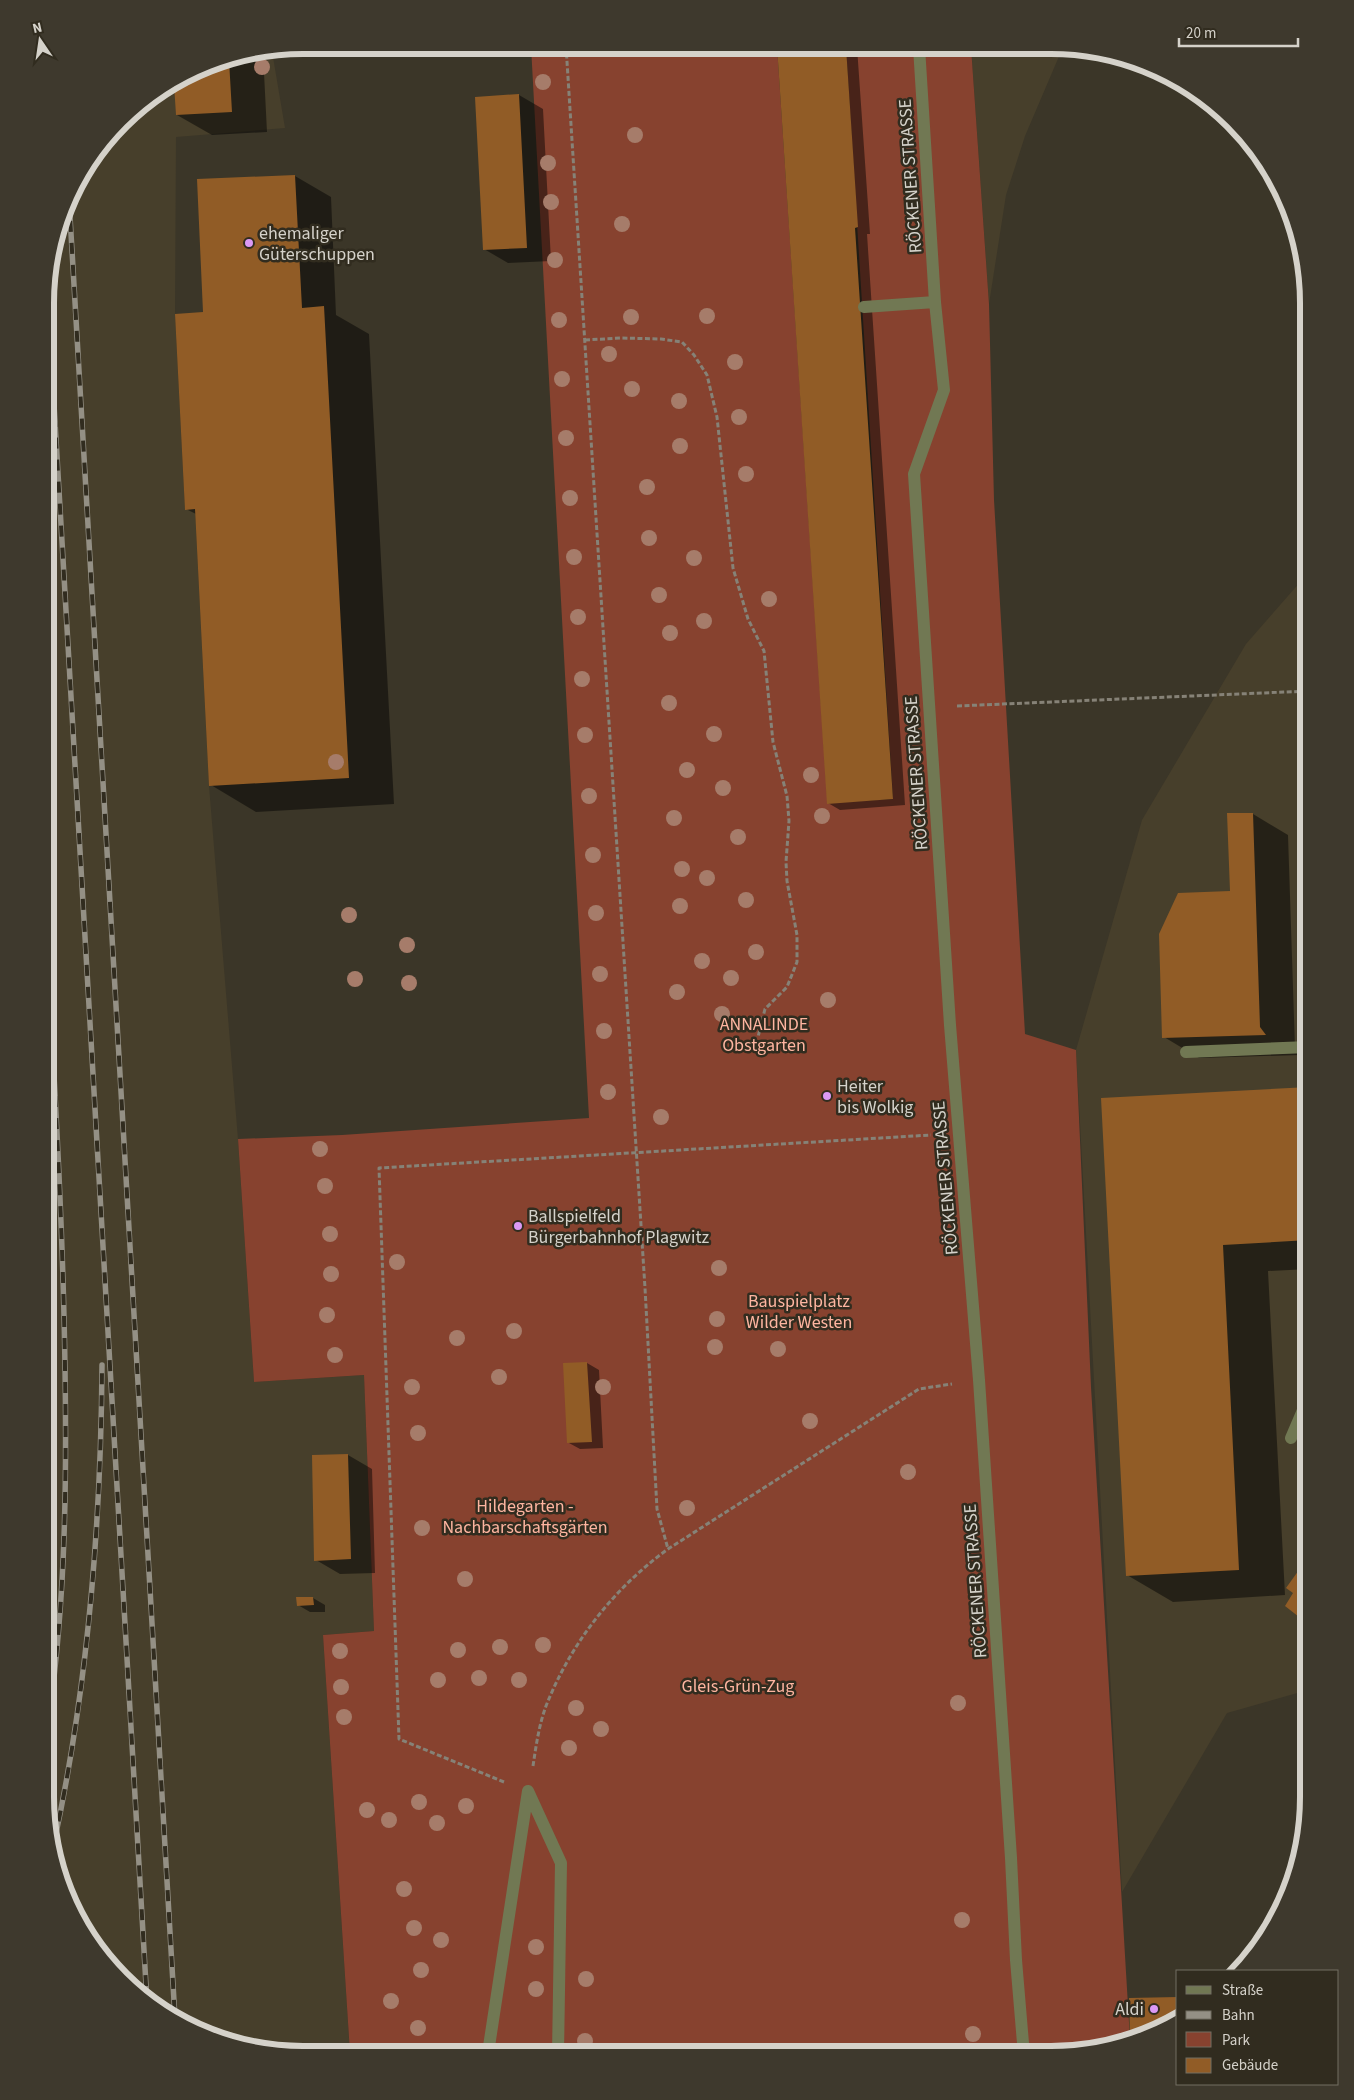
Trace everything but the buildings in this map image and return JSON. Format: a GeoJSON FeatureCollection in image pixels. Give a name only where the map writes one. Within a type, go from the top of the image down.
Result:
{"type":"FeatureCollection","features":[{"type":"Feature","properties":{"kind":"street","name":"RÖCKENER STRASSE"},"geometry":{"type":"LineString","coordinates":[[919,54],[935,302],[944,390],[914,474],[950,1015],[980,1380],[1016,1960],[1023,2046]]}},
{"type":"Feature","properties":{"kind":"street"},"geometry":{"type":"LineString","coordinates":[[864,307],[935,302]]}},
{"type":"Feature","properties":{"kind":"street"},"geometry":{"type":"LineString","coordinates":[[1186,1052],[1300,1047]]}},
{"type":"Feature","properties":{"kind":"street"},"geometry":{"type":"LineString","coordinates":[[1291,1438],[1300,1417]]}},
{"type":"Feature","properties":{"kind":"street"},"geometry":{"type":"LineString","coordinates":[[489,2046],[528,1791]]}},
{"type":"Feature","properties":{"kind":"street"},"geometry":{"type":"LineString","coordinates":[[528,1791],[560,1863],[558,2046]]}},
{"type":"Feature","properties":{"kind":"path"},"geometry":{"type":"LineString","coordinates":[[567,54],[657,1509],[668,1549]]}},
{"type":"Feature","properties":{"kind":"path"},"geometry":{"type":"LineString","coordinates":[[585,340],[621,338],[661,339],[682,342],[694,355],[707,375],[717,417],[733,568],[748,619],[764,651],[772,742],[787,796],[789,821],[786,862],[787,881],[797,935],[797,962],[787,987],[765,1009],[758,1038]]}},
{"type":"Feature","properties":{"kind":"path"},"geometry":{"type":"LineString","coordinates":[[930,707],[1300,691]]}},
{"type":"Feature","properties":{"kind":"path"},"geometry":{"type":"LineString","coordinates":[[959,1133],[379,1168],[399,1739],[528,1791],[546,1708],[564,1666],[613,1596],[643,1568],[668,1549],[919,1389],[980,1380]]}},
{"type":"Feature","properties":{"kind":"shaded area"},"geometry":{"type":"Polygon","coordinates":[[[971,54],[1060,54],[1025,136],[1006,195],[989,304],[971,54]]]}},
{"type":"Feature","properties":{"kind":"shaded area"},"geometry":{"type":"Polygon","coordinates":[[[273,56],[285,128],[176,137],[175,314],[185,509],[195,509],[209,786],[238,1139],[254,1382],[364,1375],[374,1631],[323,1635],[350,2046],[287,2046],[239,2038],[193,2021],[151,1995],[127,1973],[105,1949],[79,1907],[62,1861],[54,1813],[54,287],[62,239],[79,193],[105,151],[127,127],[151,105],[193,79],[239,62],[273,56]]]}},
{"type":"Feature","properties":{"kind":"shaded area"},"geometry":{"type":"Polygon","coordinates":[[[1300,582],[1300,1692],[1227,1713],[1122,1892],[1076,1050],[1142,820],[1246,644],[1300,582]]]}},
{"type":"Feature","properties":{"kind":"green space","name":"Gleis-Grün-Zug"},"geometry":{"type":"Polygon","coordinates":[[[531,54],[778,54],[829,803],[893,799],[846,54],[971,54],[989,304],[994,500],[1025,1034],[1076,1050],[1091,1387],[1130,2033],[1115,2038],[1067,2046],[350,2046],[323,1635],[374,1631],[364,1375],[254,1382],[238,1139],[342,1135],[589,1118],[531,54]]]}},
{"type":"Feature","properties":{"kind":"railway"},"geometry":{"type":"LineString","coordinates":[[70,216],[175,2011]]}},
{"type":"Feature","properties":{"kind":"railway"},"geometry":{"type":"LineString","coordinates":[[54,404],[146,1991]]}},
{"type":"Feature","properties":{"kind":"railway"},"geometry":{"type":"LineString","coordinates":[[54,1075],[62,1258],[66,1462],[61,1603],[54,1678]]}},
{"type":"Feature","properties":{"kind":"railway"},"geometry":{"type":"LineString","coordinates":[[56,1831],[76,1725],[90,1605],[99,1486],[102,1365]]}},
{"type":"Feature","properties":{"kind":"place","name":"ehemaliger Güterschuppen"},"geometry":{"type":"Point","coordinates":[249,243]}},
{"type":"Feature","properties":{"kind":"place","name":"Heiter bis Wolkig"},"geometry":{"type":"Point","coordinates":[827,1096]}},
{"type":"Feature","properties":{"kind":"place","name":"Ballspielfeld Bürgerbahnhof Plagwitz"},"geometry":{"type":"Point","coordinates":[518,1226]}},
{"type":"Feature","properties":{"kind":"place","name":"Aldi"},"geometry":{"type":"Point","coordinates":[1154,2009]}},
{"type":"Feature","properties":{"kind":"park label","name":"ANNALINDE Obstgarten"},"geometry":{"type":"Point","coordinates":[764,1034]}},
{"type":"Feature","properties":{"kind":"park label","name":"Bauspielplatz Wilder Westen"},"geometry":{"type":"Point","coordinates":[799,1311]}},
{"type":"Feature","properties":{"kind":"park label","name":"Hildegarten - Nachbarschaftsgärten"},"geometry":{"type":"Point","coordinates":[525,1516]}}]}
